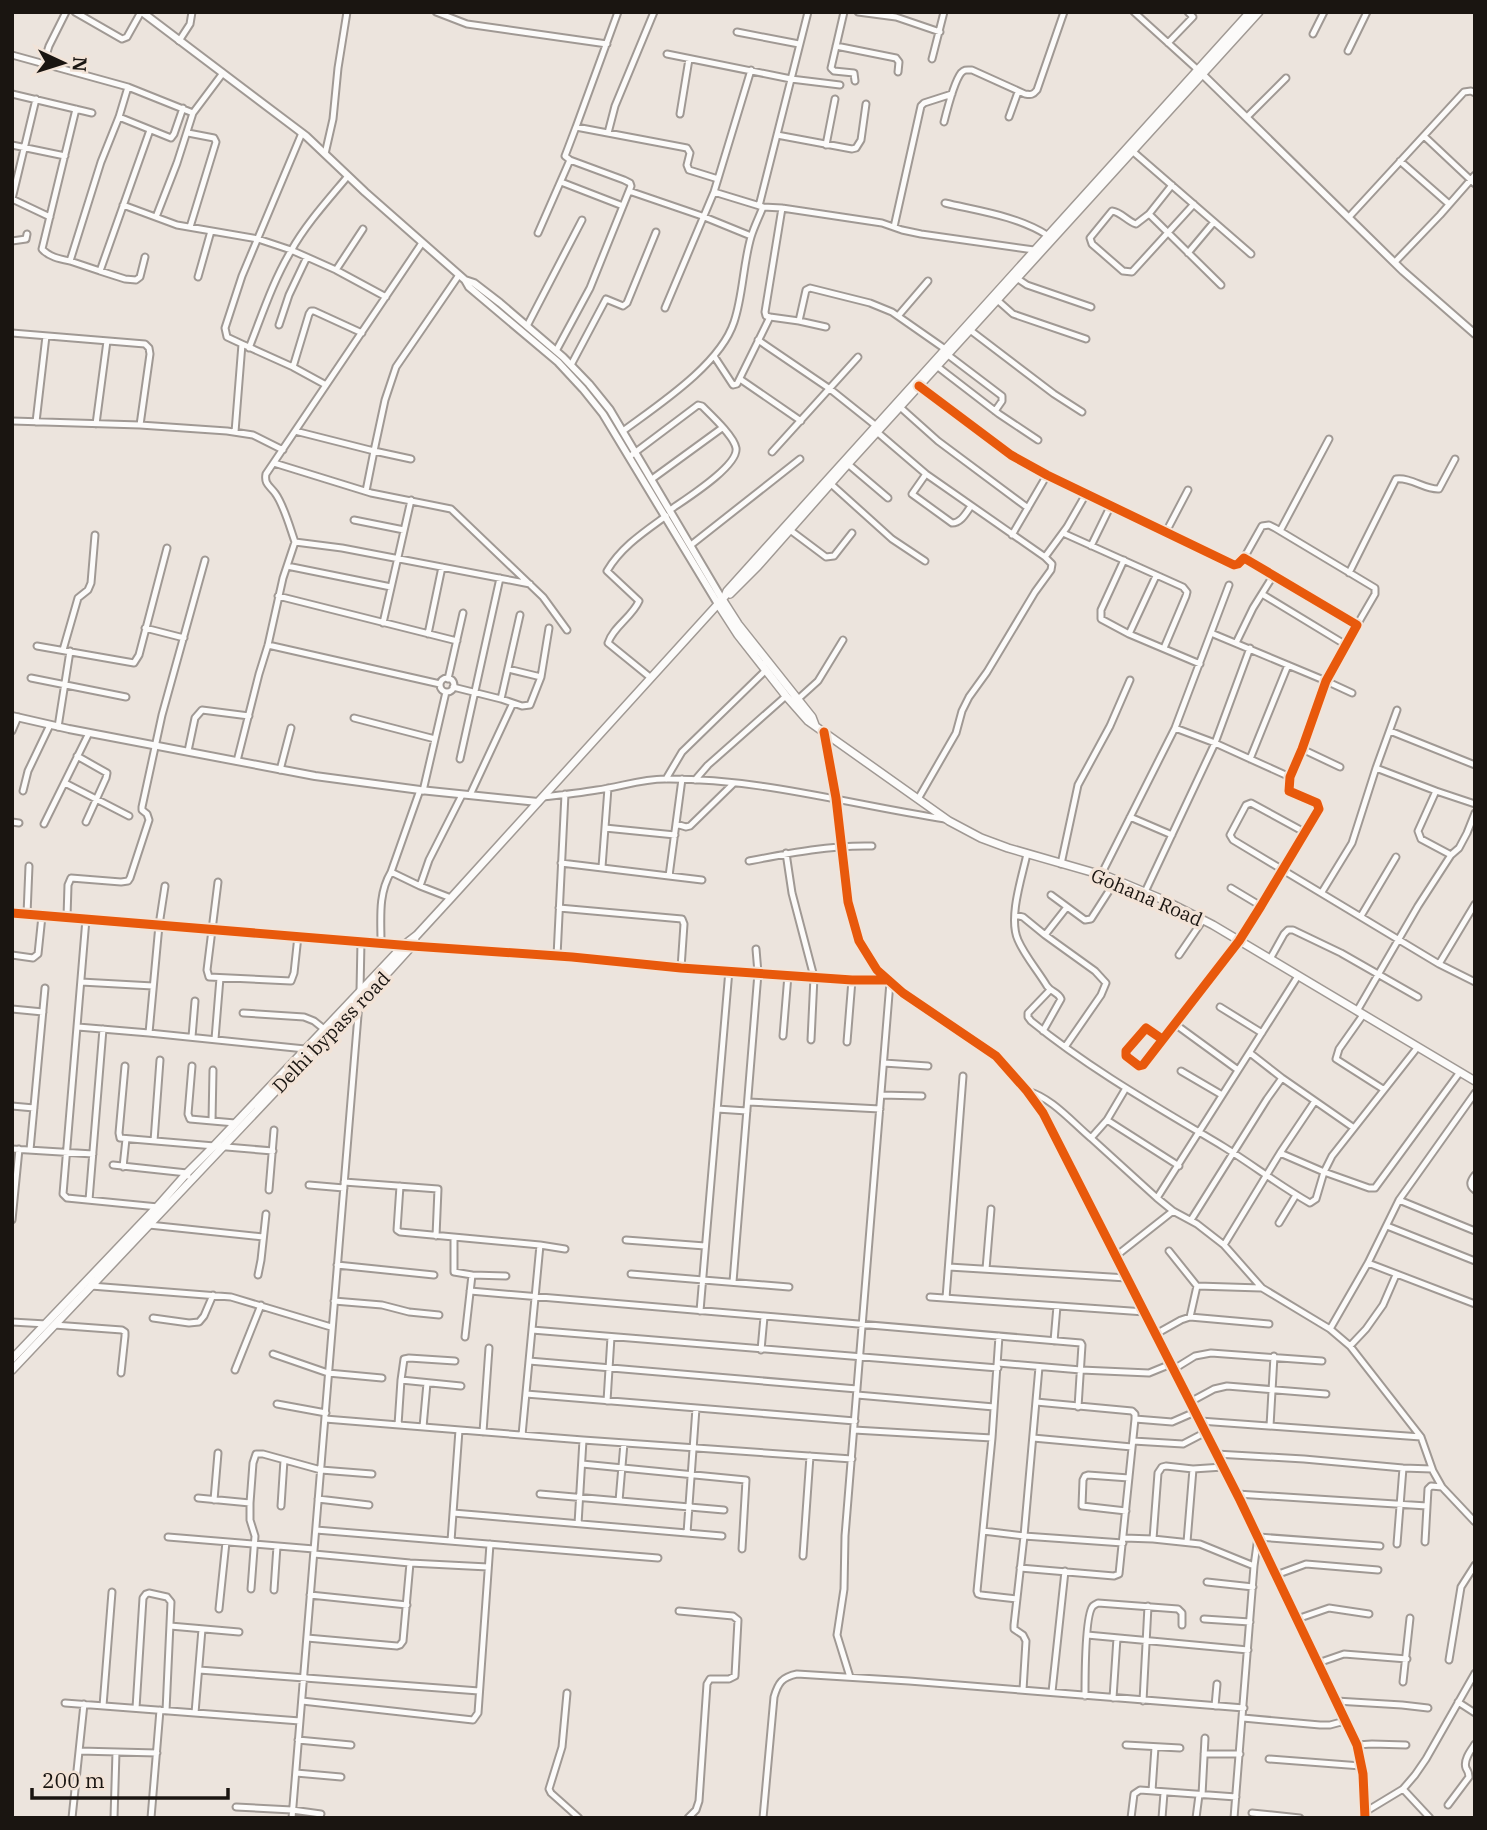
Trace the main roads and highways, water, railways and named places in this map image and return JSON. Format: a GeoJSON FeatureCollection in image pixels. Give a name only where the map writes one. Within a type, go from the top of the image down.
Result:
{"type":"FeatureCollection","features":[{"type":"Feature","properties":{"kind":"main road"},"geometry":{"type":"LineString","coordinates":[[1200,72],[1250,12]]}},
{"type":"Feature","properties":{"kind":"main road"},"geometry":{"type":"LineString","coordinates":[[722,600],[727,591],[1200,72],[1259,12]]}},
{"type":"Feature","properties":{"kind":"main road"},"geometry":{"type":"LineString","coordinates":[[722,600],[758,566],[876,429],[938,367],[947,352],[970,330],[995,298],[1018,279],[1034,250],[1130,149]]}},
{"type":"Feature","properties":{"kind":"main road"},"geometry":{"type":"LineString","coordinates":[[722,600],[738,635],[786,696],[808,721],[816,726]]}},
{"type":"Feature","properties":{"kind":"main road"},"geometry":{"type":"LineString","coordinates":[[722,600],[812,717],[816,726]]}},
{"type":"Feature","properties":{"kind":"main road","name":"Delhi bypass road"},"geometry":{"type":"LineString","coordinates":[[12,1359],[50,1325],[189,1177],[359,1003],[417,934],[722,600]]}},
{"type":"Feature","properties":{"kind":"main road","name":"Gohana Road"},"geometry":{"type":"LineString","coordinates":[[816,726],[947,819],[981,838],[1116,880],[1166,901],[1270,959],[1475,1081]]}},
{"type":"Feature","properties":{"kind":"main road","name":"Delhi bypass road"},"geometry":{"type":"LineString","coordinates":[[218,1147],[235,1124],[305,1049],[408,945]]}},
{"type":"Feature","properties":{"kind":"main road","name":"Delhi bypass road"},"geometry":{"type":"LineString","coordinates":[[139,1230],[149,1225],[161,1208]]}},
{"type":"Feature","properties":{"kind":"main road","name":"Delhi bypass road"},"geometry":{"type":"LineString","coordinates":[[12,1370],[50,1325]]}}]}
